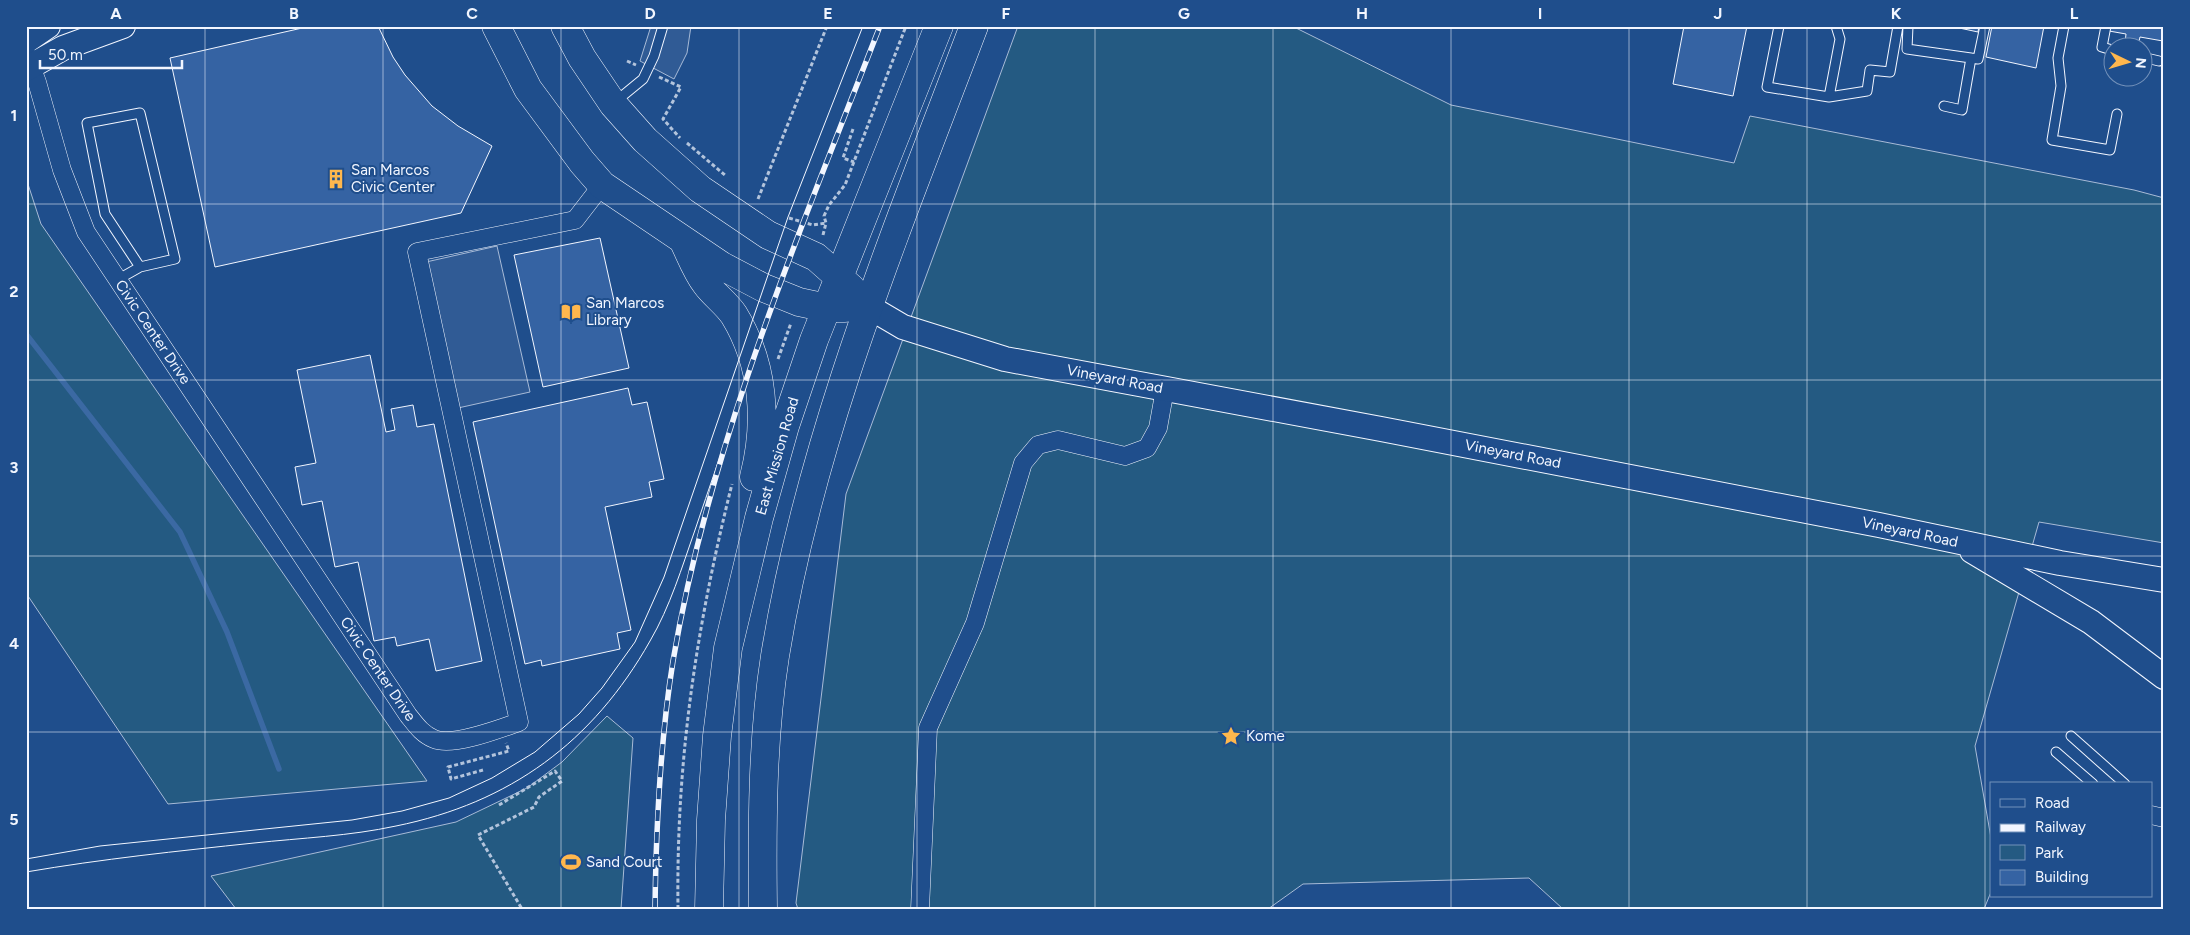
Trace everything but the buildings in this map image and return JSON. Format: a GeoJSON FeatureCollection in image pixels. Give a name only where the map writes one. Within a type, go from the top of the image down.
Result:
{"type":"FeatureCollection","features":[{"type":"Feature","properties":{"kind":"main road"},"geometry":{"type":"LineString","coordinates":[[26,42],[48,26]]}},
{"type":"Feature","properties":{"kind":"main road"},"geometry":{"type":"LineString","coordinates":[[28,62],[122,26]]}},
{"type":"Feature","properties":{"kind":"main road"},"geometry":{"type":"LineString","coordinates":[[496,26],[528,89],[582,162],[602,185],[722,266],[764,288],[799,302],[827,308],[869,307]]}},
{"type":"Feature","properties":{"kind":"main road"},"geometry":{"type":"LineString","coordinates":[[566,26],[582,58],[613,104],[645,140],[700,188],[768,234],[816,257],[840,276],[869,307]]}},
{"type":"Feature","properties":{"kind":"main road","name":"East Mission Road"},"geometry":{"type":"LineString","coordinates":[[709,909],[711,820],[728,648],[759,518],[785,426],[814,340],[939,26]]}},
{"type":"Feature","properties":{"kind":"main road"},"geometry":{"type":"LineString","coordinates":[[763,909],[766,722],[785,597],[819,455],[869,307],[974,26]]}},
{"type":"Feature","properties":{"kind":"main road"},"geometry":{"type":"LineString","coordinates":[[682,239],[705,283],[733,314],[754,357],[762,399],[763,426],[758,459],[745,513],[728,648]]}},
{"type":"Feature","properties":{"kind":"main road","name":"Vineyard Road"},"geometry":{"type":"LineString","coordinates":[[869,307],[903,327],[1005,359],[1381,429],[2060,564],[2164,580]]}},
{"type":"Feature","properties":{"kind":"main road"},"geometry":{"type":"LineString","coordinates":[[1955,542],[2091,622],[2164,677]]}},
{"type":"Feature","properties":{"kind":"street","name":"Civic Center Drive"},"geometry":{"type":"LineString","coordinates":[[28,62],[62,170],[86,232],[408,715],[422,732],[436,740],[463,738],[519,722],[418,252],[575,220],[602,185]]}},
{"type":"Feature","properties":{"kind":"street"},"geometry":{"type":"LineString","coordinates":[[920,909],[928,728],[974,622],[1023,463],[1038,445],[1058,440],[1125,456],[1146,448],[1158,428],[1165,388]]}},
{"type":"Feature","properties":{"kind":"street"},"geometry":{"type":"LineString","coordinates":[[2152,815],[2164,818]]}},
{"type":"Feature","properties":{"kind":"lane"},"geometry":{"type":"LineString","coordinates":[[613,104],[643,79],[654,56],[663,26]]}},
{"type":"Feature","properties":{"kind":"lane"},"geometry":{"type":"LineString","coordinates":[[1779,26],[1767,87],[1829,98],[1867,91],[1870,70],[1890,72],[1898,26]]}},
{"type":"Feature","properties":{"kind":"lane"},"geometry":{"type":"LineString","coordinates":[[1829,98],[1840,39],[1836,26]]}},
{"type":"Feature","properties":{"kind":"lane"},"geometry":{"type":"LineString","coordinates":[[1908,26],[1907,49],[1978,59],[1984,26]]}},
{"type":"Feature","properties":{"kind":"lane"},"geometry":{"type":"LineString","coordinates":[[2064,26],[2058,58],[2060,86],[2052,140],[2110,150],[2118,114]]}},
{"type":"Feature","properties":{"kind":"lane"},"geometry":{"type":"LineString","coordinates":[[1944,106],[1962,110],[1971,58]]}},
{"type":"Feature","properties":{"kind":"lane"},"geometry":{"type":"LineString","coordinates":[[2152,59],[2159,61]]}},
{"type":"Feature","properties":{"kind":"lane"},"geometry":{"type":"LineString","coordinates":[[118,280],[140,266],[175,260],[140,113],[87,123],[105,214],[140,266]]}},
{"type":"Feature","properties":{"kind":"lane"},"geometry":{"type":"LineString","coordinates":[[2071,736],[2123,782]]}},
{"type":"Feature","properties":{"kind":"lane"},"geometry":{"type":"LineString","coordinates":[[2056,752],[2092,782]]}},
{"type":"Feature","properties":{"kind":"path"},"geometry":{"type":"LineString","coordinates":[[758,199],[827,26]]}},
{"type":"Feature","properties":{"kind":"path"},"geometry":{"type":"LineString","coordinates":[[627,61],[681,87],[663,119],[680,138],[732,180]]}},
{"type":"Feature","properties":{"kind":"path"},"geometry":{"type":"LineString","coordinates":[[853,129],[843,158],[854,162]]}},
{"type":"Feature","properties":{"kind":"path"},"geometry":{"type":"LineString","coordinates":[[752,194],[766,204]]}},
{"type":"Feature","properties":{"kind":"path"},"geometry":{"type":"LineString","coordinates":[[780,215],[813,225],[826,223]]}},
{"type":"Feature","properties":{"kind":"path"},"geometry":{"type":"LineString","coordinates":[[483,770],[451,779],[448,767],[509,751],[506,741]]}},
{"type":"Feature","properties":{"kind":"path"},"geometry":{"type":"LineString","coordinates":[[499,805],[556,771],[562,781],[539,797],[534,807],[478,835],[522,909]]}},
{"type":"Feature","properties":{"kind":"green space"},"geometry":{"type":"Polygon","coordinates":[[[1018,26],[1292,26],[1451,105],[1734,163],[1750,116],[2134,190],[2164,198],[2164,543],[2039,522],[1975,746],[1990,832],[1990,894],[1984,909],[1563,909],[1529,878],[1303,884],[1268,909],[798,909],[796,903],[846,494],[1018,26]]]}},
{"type":"Feature","properties":{"kind":"green space"},"geometry":{"type":"Polygon","coordinates":[[[26,178],[41,224],[427,781],[168,804],[26,593],[26,178]]]}},
{"type":"Feature","properties":{"kind":"green space"},"geometry":{"type":"Polygon","coordinates":[[[607,716],[633,738],[621,909],[236,909],[211,876],[456,822],[527,788],[562,762],[607,716]]]}},
{"type":"Feature","properties":{"kind":"shaded area"},"geometry":{"type":"Polygon","coordinates":[[[651,26],[691,26],[687,53],[674,79],[640,61],[651,26]]]}},
{"type":"Feature","properties":{"kind":"shaded area"},"geometry":{"type":"Polygon","coordinates":[[[497,246],[530,392],[458,408],[426,262],[497,246]]]}},
{"type":"Feature","properties":{"kind":"waterway"},"geometry":{"type":"LineString","coordinates":[[26,334],[180,532],[227,632],[279,769]]}},
{"type":"Feature","properties":{"kind":"tram line"},"geometry":{"type":"LineString","coordinates":[[26,859],[100,846],[352,820],[402,811],[449,798],[492,778],[535,752],[579,714],[602,688],[635,642],[664,577],[788,217],[863,26]]}},
{"type":"Feature","properties":{"kind":"tram line"},"geometry":{"type":"LineString","coordinates":[[26,872],[83,863],[343,834],[396,826],[437,816],[476,802],[511,784],[544,763],[575,738],[602,709],[627,677],[650,641],[670,601],[738,403]]}},
{"type":"Feature","properties":{"kind":"railway"},"geometry":{"type":"LineString","coordinates":[[655,909],[659,784],[665,722],[673,661],[689,579],[710,498],[760,339],[880,26]]}},
{"type":"Feature","properties":{"kind":"place","name":"San Marcos Civic Center"},"geometry":{"type":"Point","coordinates":[336,179]}},
{"type":"Feature","properties":{"kind":"place","name":"San Marcos Library"},"geometry":{"type":"Point","coordinates":[571,312]}},
{"type":"Feature","properties":{"kind":"place","name":"Kome"},"geometry":{"type":"Point","coordinates":[1231,736]}},
{"type":"Feature","properties":{"kind":"place","name":"Sand Court"},"geometry":{"type":"Point","coordinates":[571,862]}}]}
